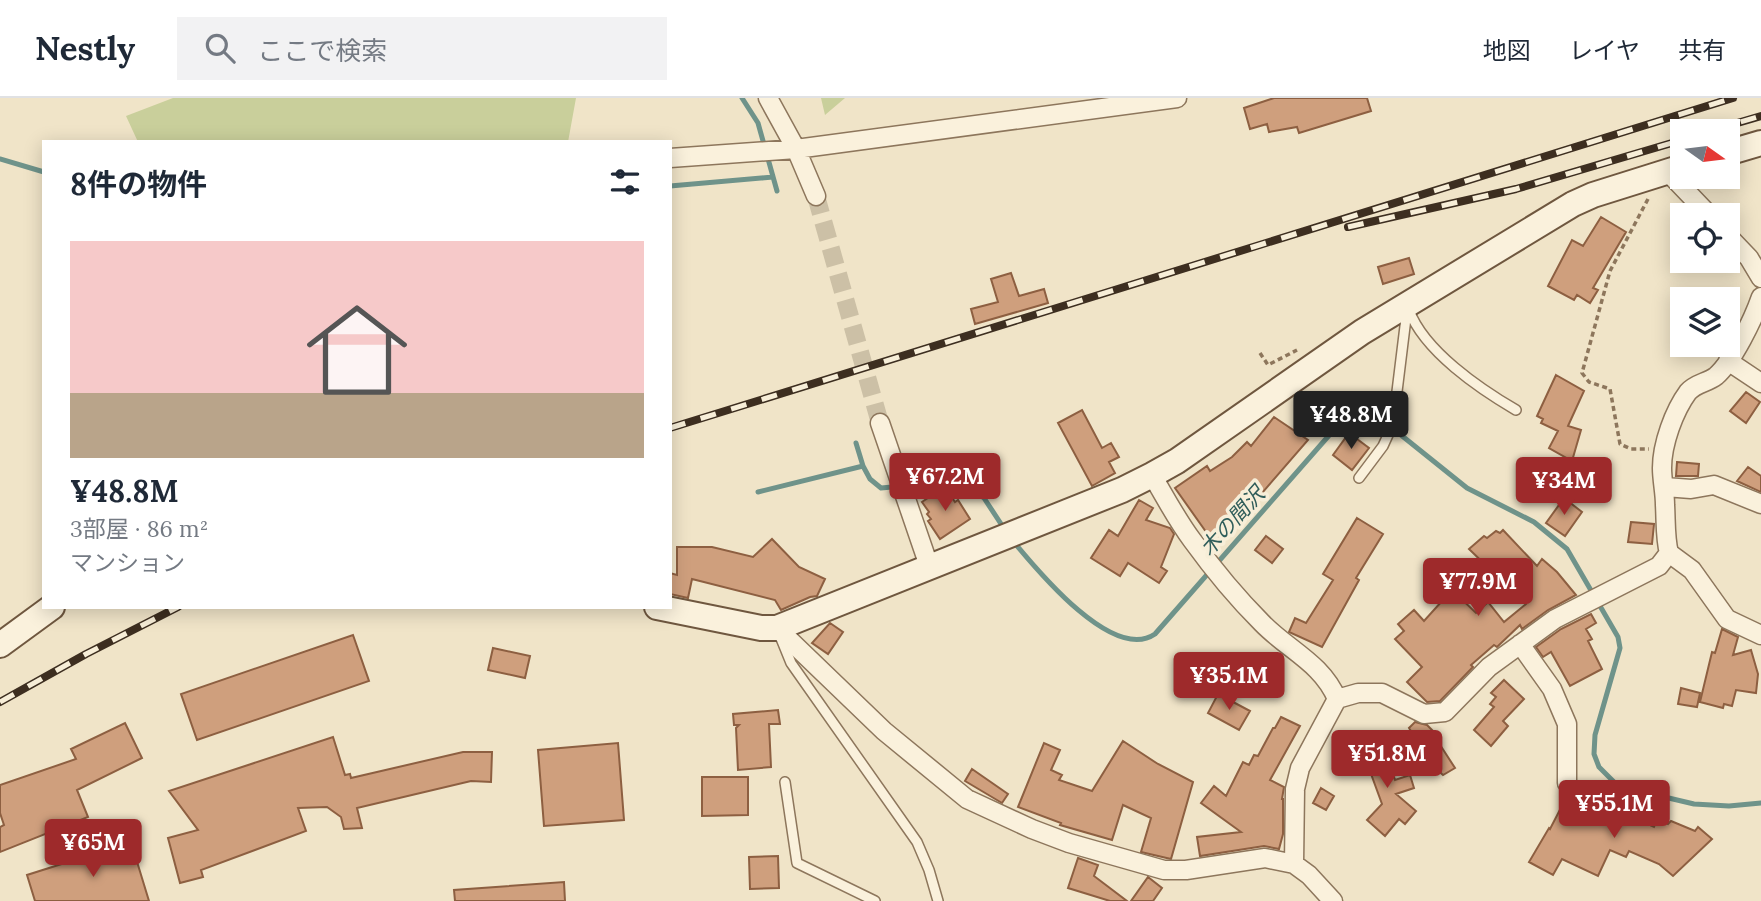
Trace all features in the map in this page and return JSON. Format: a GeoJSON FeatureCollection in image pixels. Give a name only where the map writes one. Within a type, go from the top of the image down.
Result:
{"type":"FeatureCollection","features":[{"type":"Feature","properties":{"kind":"street"},"geometry":{"type":"LineString","coordinates":[[768,98],[787,149],[816,196]]}},
{"type":"Feature","properties":{"kind":"street"},"geometry":{"type":"LineString","coordinates":[[672,158],[787,149],[1177,98]]}},
{"type":"Feature","properties":{"kind":"street"},"geometry":{"type":"LineString","coordinates":[[1740,149],[1761,142]]}},
{"type":"Feature","properties":{"kind":"street"},"geometry":{"type":"LineString","coordinates":[[667,609],[761,628],[777,628],[1122,490],[1177,461],[1362,332],[1573,204],[1670,170]]}},
{"type":"Feature","properties":{"kind":"street"},"geometry":{"type":"LineString","coordinates":[[1687,189],[1699,203]]}},
{"type":"Feature","properties":{"kind":"street"},"geometry":{"type":"LineString","coordinates":[[1740,249],[1761,278]]}},
{"type":"Feature","properties":{"kind":"street"},"geometry":{"type":"LineString","coordinates":[[1761,297],[1728,362],[1712,379],[1690,390],[1672,424],[1663,452],[1661,470],[1665,486],[1669,553],[1692,570],[1727,619],[1761,635]]}},
{"type":"Feature","properties":{"kind":"street"},"geometry":{"type":"LineString","coordinates":[[1728,362],[1761,383]]}},
{"type":"Feature","properties":{"kind":"street"},"geometry":{"type":"LineString","coordinates":[[880,423],[929,566]]}},
{"type":"Feature","properties":{"kind":"street"},"geometry":{"type":"LineString","coordinates":[[1152,475],[1191,539],[1206,558],[1263,625],[1319,669],[1337,699]]}},
{"type":"Feature","properties":{"kind":"street"},"geometry":{"type":"LineString","coordinates":[[1665,486],[1690,489],[1714,485],[1761,504]]}},
{"type":"Feature","properties":{"kind":"street"},"geometry":{"type":"LineString","coordinates":[[1294,864],[1295,789],[1300,768],[1337,699],[1358,694],[1382,693],[1424,714],[1444,712],[1489,667],[1555,619],[1601,594],[1647,574],[1659,566],[1669,553]]}},
{"type":"Feature","properties":{"kind":"street"},"geometry":{"type":"LineString","coordinates":[[0,645],[49,609]]}},
{"type":"Feature","properties":{"kind":"street"},"geometry":{"type":"LineString","coordinates":[[777,628],[884,731],[967,799],[1032,830],[1164,870],[1186,870],[1265,858],[1294,864],[1309,875],[1333,901]]}},
{"type":"Feature","properties":{"kind":"street"},"geometry":{"type":"LineString","coordinates":[[1520,644],[1552,689],[1567,724],[1567,783]]}},
{"type":"Feature","properties":{"kind":"lane"},"geometry":{"type":"LineString","coordinates":[[1407,305],[1419,331],[1451,363],[1487,393],[1516,410]]}},
{"type":"Feature","properties":{"kind":"lane"},"geometry":{"type":"LineString","coordinates":[[1359,478],[1383,446],[1393,424],[1407,305]]}},
{"type":"Feature","properties":{"kind":"lane"},"geometry":{"type":"LineString","coordinates":[[777,628],[791,663],[917,842],[938,901]]}},
{"type":"Feature","properties":{"kind":"lane"},"geometry":{"type":"LineString","coordinates":[[785,782],[797,863],[875,901]]}},
{"type":"Feature","properties":{"kind":"path"},"geometry":{"type":"LineString","coordinates":[[1663,452],[1631,449],[1620,444],[1610,388],[1589,382],[1582,373],[1610,271],[1670,172]]}},
{"type":"Feature","properties":{"kind":"green space"},"geometry":{"type":"Polygon","coordinates":[[[173,98],[576,98],[568,140],[137,140],[126,116],[173,98]]]}},
{"type":"Feature","properties":{"kind":"green space"},"geometry":{"type":"Polygon","coordinates":[[[821,98],[845,98],[825,115],[821,98]]]}},
{"type":"Feature","properties":{"kind":"building"},"geometry":{"type":"Polygon","coordinates":[[[1274,98],[1367,98],[1371,111],[1299,133],[1297,127],[1269,132],[1267,124],[1250,129],[1244,108],[1274,98]]]}},
{"type":"Feature","properties":{"kind":"building"},"geometry":{"type":"Polygon","coordinates":[[[1601,217],[1626,232],[1593,288],[1598,290],[1590,303],[1577,295],[1574,300],[1548,286],[1572,240],[1583,246],[1601,217]]]}},
{"type":"Feature","properties":{"kind":"building"},"geometry":{"type":"Polygon","coordinates":[[[1409,258],[1414,274],[1383,284],[1378,267],[1409,258]]]}},
{"type":"Feature","properties":{"kind":"building"},"geometry":{"type":"Polygon","coordinates":[[[1011,273],[1019,296],[1044,289],[1048,303],[975,324],[971,309],[998,302],[991,279],[1011,273]]]}},
{"type":"Feature","properties":{"kind":"building"},"geometry":{"type":"Polygon","coordinates":[[[1556,375],[1584,391],[1568,426],[1581,430],[1572,461],[1549,448],[1558,431],[1541,423],[1543,419],[1537,416],[1556,375]]]}},
{"type":"Feature","properties":{"kind":"building"},"geometry":{"type":"Polygon","coordinates":[[[1746,392],[1760,402],[1746,423],[1730,411],[1746,392]]]}},
{"type":"Feature","properties":{"kind":"building"},"geometry":{"type":"Polygon","coordinates":[[[1082,410],[1102,448],[1111,443],[1119,457],[1109,462],[1115,473],[1092,486],[1058,423],[1082,410]]]}},
{"type":"Feature","properties":{"kind":"building"},"geometry":{"type":"Polygon","coordinates":[[[1274,417],[1308,440],[1216,546],[1175,488],[1207,466],[1210,471],[1232,457],[1247,442],[1251,446],[1274,417]]]}},
{"type":"Feature","properties":{"kind":"building"},"geometry":{"type":"Polygon","coordinates":[[[1349,433],[1369,448],[1352,470],[1333,455],[1349,433]]]}},
{"type":"Feature","properties":{"kind":"building"},"geometry":{"type":"Polygon","coordinates":[[[1677,462],[1699,464],[1698,476],[1676,476],[1677,462]]]}},
{"type":"Feature","properties":{"kind":"building"},"geometry":{"type":"Polygon","coordinates":[[[1748,467],[1761,476],[1761,492],[1737,481],[1748,467]]]}},
{"type":"Feature","properties":{"kind":"building"},"geometry":{"type":"Polygon","coordinates":[[[947,490],[955,502],[958,500],[970,519],[940,539],[928,521],[931,519],[927,514],[929,512],[922,502],[938,491],[939,494],[947,490]]]}},
{"type":"Feature","properties":{"kind":"building"},"geometry":{"type":"Polygon","coordinates":[[[1564,498],[1582,512],[1565,536],[1546,523],[1564,498]]]}},
{"type":"Feature","properties":{"kind":"building"},"geometry":{"type":"Polygon","coordinates":[[[1139,500],[1153,508],[1146,520],[1170,528],[1174,534],[1161,567],[1167,571],[1159,583],[1128,563],[1120,576],[1091,558],[1109,530],[1118,536],[1139,500]]]}},
{"type":"Feature","properties":{"kind":"building"},"geometry":{"type":"Polygon","coordinates":[[[1357,518],[1383,534],[1356,578],[1359,580],[1322,647],[1289,632],[1295,618],[1306,623],[1333,580],[1323,574],[1357,518]]]}},
{"type":"Feature","properties":{"kind":"building"},"geometry":{"type":"Polygon","coordinates":[[[1631,522],[1654,524],[1652,544],[1628,542],[1631,522]]]}},
{"type":"Feature","properties":{"kind":"building"},"geometry":{"type":"Polygon","coordinates":[[[1503,530],[1537,566],[1542,559],[1557,572],[1576,595],[1548,610],[1522,629],[1520,625],[1497,647],[1494,645],[1471,665],[1473,667],[1440,701],[1427,702],[1407,682],[1422,667],[1395,639],[1404,631],[1398,624],[1414,610],[1424,621],[1452,590],[1476,613],[1488,602],[1504,622],[1526,604],[1469,549],[1484,536],[1487,538],[1496,531],[1500,533],[1503,530]]]}},
{"type":"Feature","properties":{"kind":"building"},"geometry":{"type":"Polygon","coordinates":[[[1266,536],[1283,549],[1272,563],[1255,550],[1266,536]]]}},
{"type":"Feature","properties":{"kind":"building"},"geometry":{"type":"Polygon","coordinates":[[[772,539],[799,567],[825,579],[817,596],[781,610],[775,600],[692,579],[688,598],[672,594],[672,574],[677,575],[677,547],[712,547],[753,557],[772,539]]]}},
{"type":"Feature","properties":{"kind":"building"},"geometry":{"type":"Polygon","coordinates":[[[1591,614],[1596,623],[1586,629],[1592,639],[1588,641],[1602,669],[1570,686],[1551,652],[1543,657],[1536,647],[1561,629],[1591,614]]]}},
{"type":"Feature","properties":{"kind":"building"},"geometry":{"type":"Polygon","coordinates":[[[830,623],[843,632],[828,654],[812,643],[830,623]]]}},
{"type":"Feature","properties":{"kind":"building"},"geometry":{"type":"Polygon","coordinates":[[[1722,629],[1738,637],[1733,655],[1751,650],[1758,674],[1756,693],[1736,690],[1732,706],[1724,704],[1723,708],[1700,702],[1712,652],[1715,653],[1722,629]]]}},
{"type":"Feature","properties":{"kind":"building"},"geometry":{"type":"Polygon","coordinates":[[[353,635],[369,681],[197,740],[181,694],[353,635]]]}},
{"type":"Feature","properties":{"kind":"building"},"geometry":{"type":"Polygon","coordinates":[[[493,648],[530,656],[525,678],[488,670],[493,648]]]}},
{"type":"Feature","properties":{"kind":"building"},"geometry":{"type":"Polygon","coordinates":[[[1504,680],[1524,699],[1503,721],[1508,726],[1491,746],[1474,730],[1494,707],[1490,704],[1496,697],[1491,693],[1504,680]]]}},
{"type":"Feature","properties":{"kind":"building"},"geometry":{"type":"Polygon","coordinates":[[[1681,688],[1700,693],[1697,707],[1678,704],[1681,688]]]}},
{"type":"Feature","properties":{"kind":"building"},"geometry":{"type":"Polygon","coordinates":[[[1218,694],[1250,711],[1239,730],[1208,713],[1218,694]]]}},
{"type":"Feature","properties":{"kind":"building"},"geometry":{"type":"Polygon","coordinates":[[[778,710],[780,724],[769,724],[771,767],[738,770],[736,728],[739,725],[734,725],[733,714],[778,710]]]}},
{"type":"Feature","properties":{"kind":"building"},"geometry":{"type":"Polygon","coordinates":[[[1281,717],[1300,726],[1270,780],[1284,787],[1283,834],[1279,849],[1264,846],[1200,856],[1197,837],[1241,832],[1201,803],[1214,786],[1226,796],[1243,762],[1249,765],[1254,755],[1258,756],[1281,717]]]}},
{"type":"Feature","properties":{"kind":"building"},"geometry":{"type":"Polygon","coordinates":[[[1415,722],[1427,725],[1437,735],[1435,737],[1455,768],[1443,775],[1433,766],[1409,728],[1415,722]]]}},
{"type":"Feature","properties":{"kind":"building"},"geometry":{"type":"Polygon","coordinates":[[[125,723],[142,758],[77,790],[88,817],[0,852],[0,827],[4,825],[0,813],[0,785],[76,759],[71,749],[125,723]]]}},
{"type":"Feature","properties":{"kind":"building"},"geometry":{"type":"Polygon","coordinates":[[[333,737],[345,775],[350,774],[351,778],[463,752],[492,752],[491,782],[471,781],[357,808],[362,828],[344,829],[341,817],[327,807],[298,808],[306,831],[201,870],[203,877],[180,883],[168,838],[198,830],[169,791],[333,737]]]}},
{"type":"Feature","properties":{"kind":"building"},"geometry":{"type":"Polygon","coordinates":[[[1381,739],[1395,780],[1410,775],[1414,788],[1396,794],[1416,811],[1405,824],[1399,819],[1385,836],[1367,820],[1382,804],[1363,752],[1368,750],[1366,745],[1381,739]]]}},
{"type":"Feature","properties":{"kind":"building"},"geometry":{"type":"Polygon","coordinates":[[[1123,741],[1158,764],[1193,782],[1171,859],[1141,852],[1151,818],[1123,805],[1112,840],[1060,825],[1061,823],[1018,807],[1044,743],[1060,750],[1051,770],[1062,775],[1059,780],[1092,791],[1123,741]]]}},
{"type":"Feature","properties":{"kind":"building"},"geometry":{"type":"Polygon","coordinates":[[[618,743],[624,820],[544,826],[538,750],[618,743]]]}},
{"type":"Feature","properties":{"kind":"building"},"geometry":{"type":"Polygon","coordinates":[[[972,769],[1008,794],[1002,803],[965,781],[972,769]]]}},
{"type":"Feature","properties":{"kind":"building"},"geometry":{"type":"Polygon","coordinates":[[[702,777],[748,777],[748,815],[702,816],[702,777]]]}},
{"type":"Feature","properties":{"kind":"building"},"geometry":{"type":"Polygon","coordinates":[[[1321,788],[1334,796],[1326,810],[1313,803],[1321,788]]]}},
{"type":"Feature","properties":{"kind":"building"},"geometry":{"type":"Polygon","coordinates":[[[1567,796],[1620,822],[1624,813],[1654,827],[1657,819],[1668,824],[1671,821],[1695,831],[1698,827],[1712,839],[1673,876],[1659,864],[1629,851],[1626,857],[1610,850],[1598,876],[1562,859],[1553,875],[1529,862],[1567,796]]]}},
{"type":"Feature","properties":{"kind":"building"},"geometry":{"type":"Polygon","coordinates":[[[131,842],[149,901],[35,901],[27,875],[131,842]]]}},
{"type":"Feature","properties":{"kind":"building"},"geometry":{"type":"Polygon","coordinates":[[[778,856],[779,888],[750,889],[749,857],[778,856]]]}},
{"type":"Feature","properties":{"kind":"building"},"geometry":{"type":"Polygon","coordinates":[[[1078,858],[1098,865],[1094,876],[1127,901],[1110,901],[1068,888],[1078,858]]]}},
{"type":"Feature","properties":{"kind":"building"},"geometry":{"type":"Polygon","coordinates":[[[1148,877],[1162,888],[1153,901],[1131,901],[1148,877]]]}},
{"type":"Feature","properties":{"kind":"building"},"geometry":{"type":"Polygon","coordinates":[[[564,882],[565,901],[455,901],[454,890],[564,882]]]}},
{"type":"Feature","properties":{"kind":"waterway"},"geometry":{"type":"LineString","coordinates":[[742,98],[758,123],[777,191]]}},
{"type":"Feature","properties":{"kind":"waterway"},"geometry":{"type":"LineString","coordinates":[[0,159],[42,171]]}},
{"type":"Feature","properties":{"kind":"waterway"},"geometry":{"type":"LineString","coordinates":[[672,186],[773,177]]}},
{"type":"Feature","properties":{"kind":"waterway","name":"木の間沢"},"geometry":{"type":"LineString","coordinates":[[1013,541],[1039,572],[1077,609],[1118,636],[1138,640],[1155,634],[1332,432],[1361,414],[1381,419],[1467,488],[1534,522],[1567,549],[1618,637],[1620,648],[1595,735],[1594,754],[1599,767],[1618,786],[1694,804],[1729,806],[1761,803]]}},
{"type":"Feature","properties":{"kind":"waterway"},"geometry":{"type":"LineString","coordinates":[[856,443],[863,466]]}},
{"type":"Feature","properties":{"kind":"waterway","name":"木の間沢"},"geometry":{"type":"LineString","coordinates":[[758,492],[863,466],[870,479],[881,488],[958,481],[984,498],[1005,530]]}},
{"type":"Feature","properties":{"kind":"tunnel"},"geometry":{"type":"LineString","coordinates":[[816,196],[880,423]]}},
{"type":"Feature","properties":{"kind":"railway"},"geometry":{"type":"LineString","coordinates":[[672,427],[1733,98]]}},
{"type":"Feature","properties":{"kind":"railway"},"geometry":{"type":"LineString","coordinates":[[1740,122],[1761,116]]}},
{"type":"Feature","properties":{"kind":"railway"},"geometry":{"type":"LineString","coordinates":[[1348,227],[1516,189],[1670,144]]}},
{"type":"Feature","properties":{"kind":"railway"},"geometry":{"type":"LineString","coordinates":[[0,702],[174,609]]}}]}
